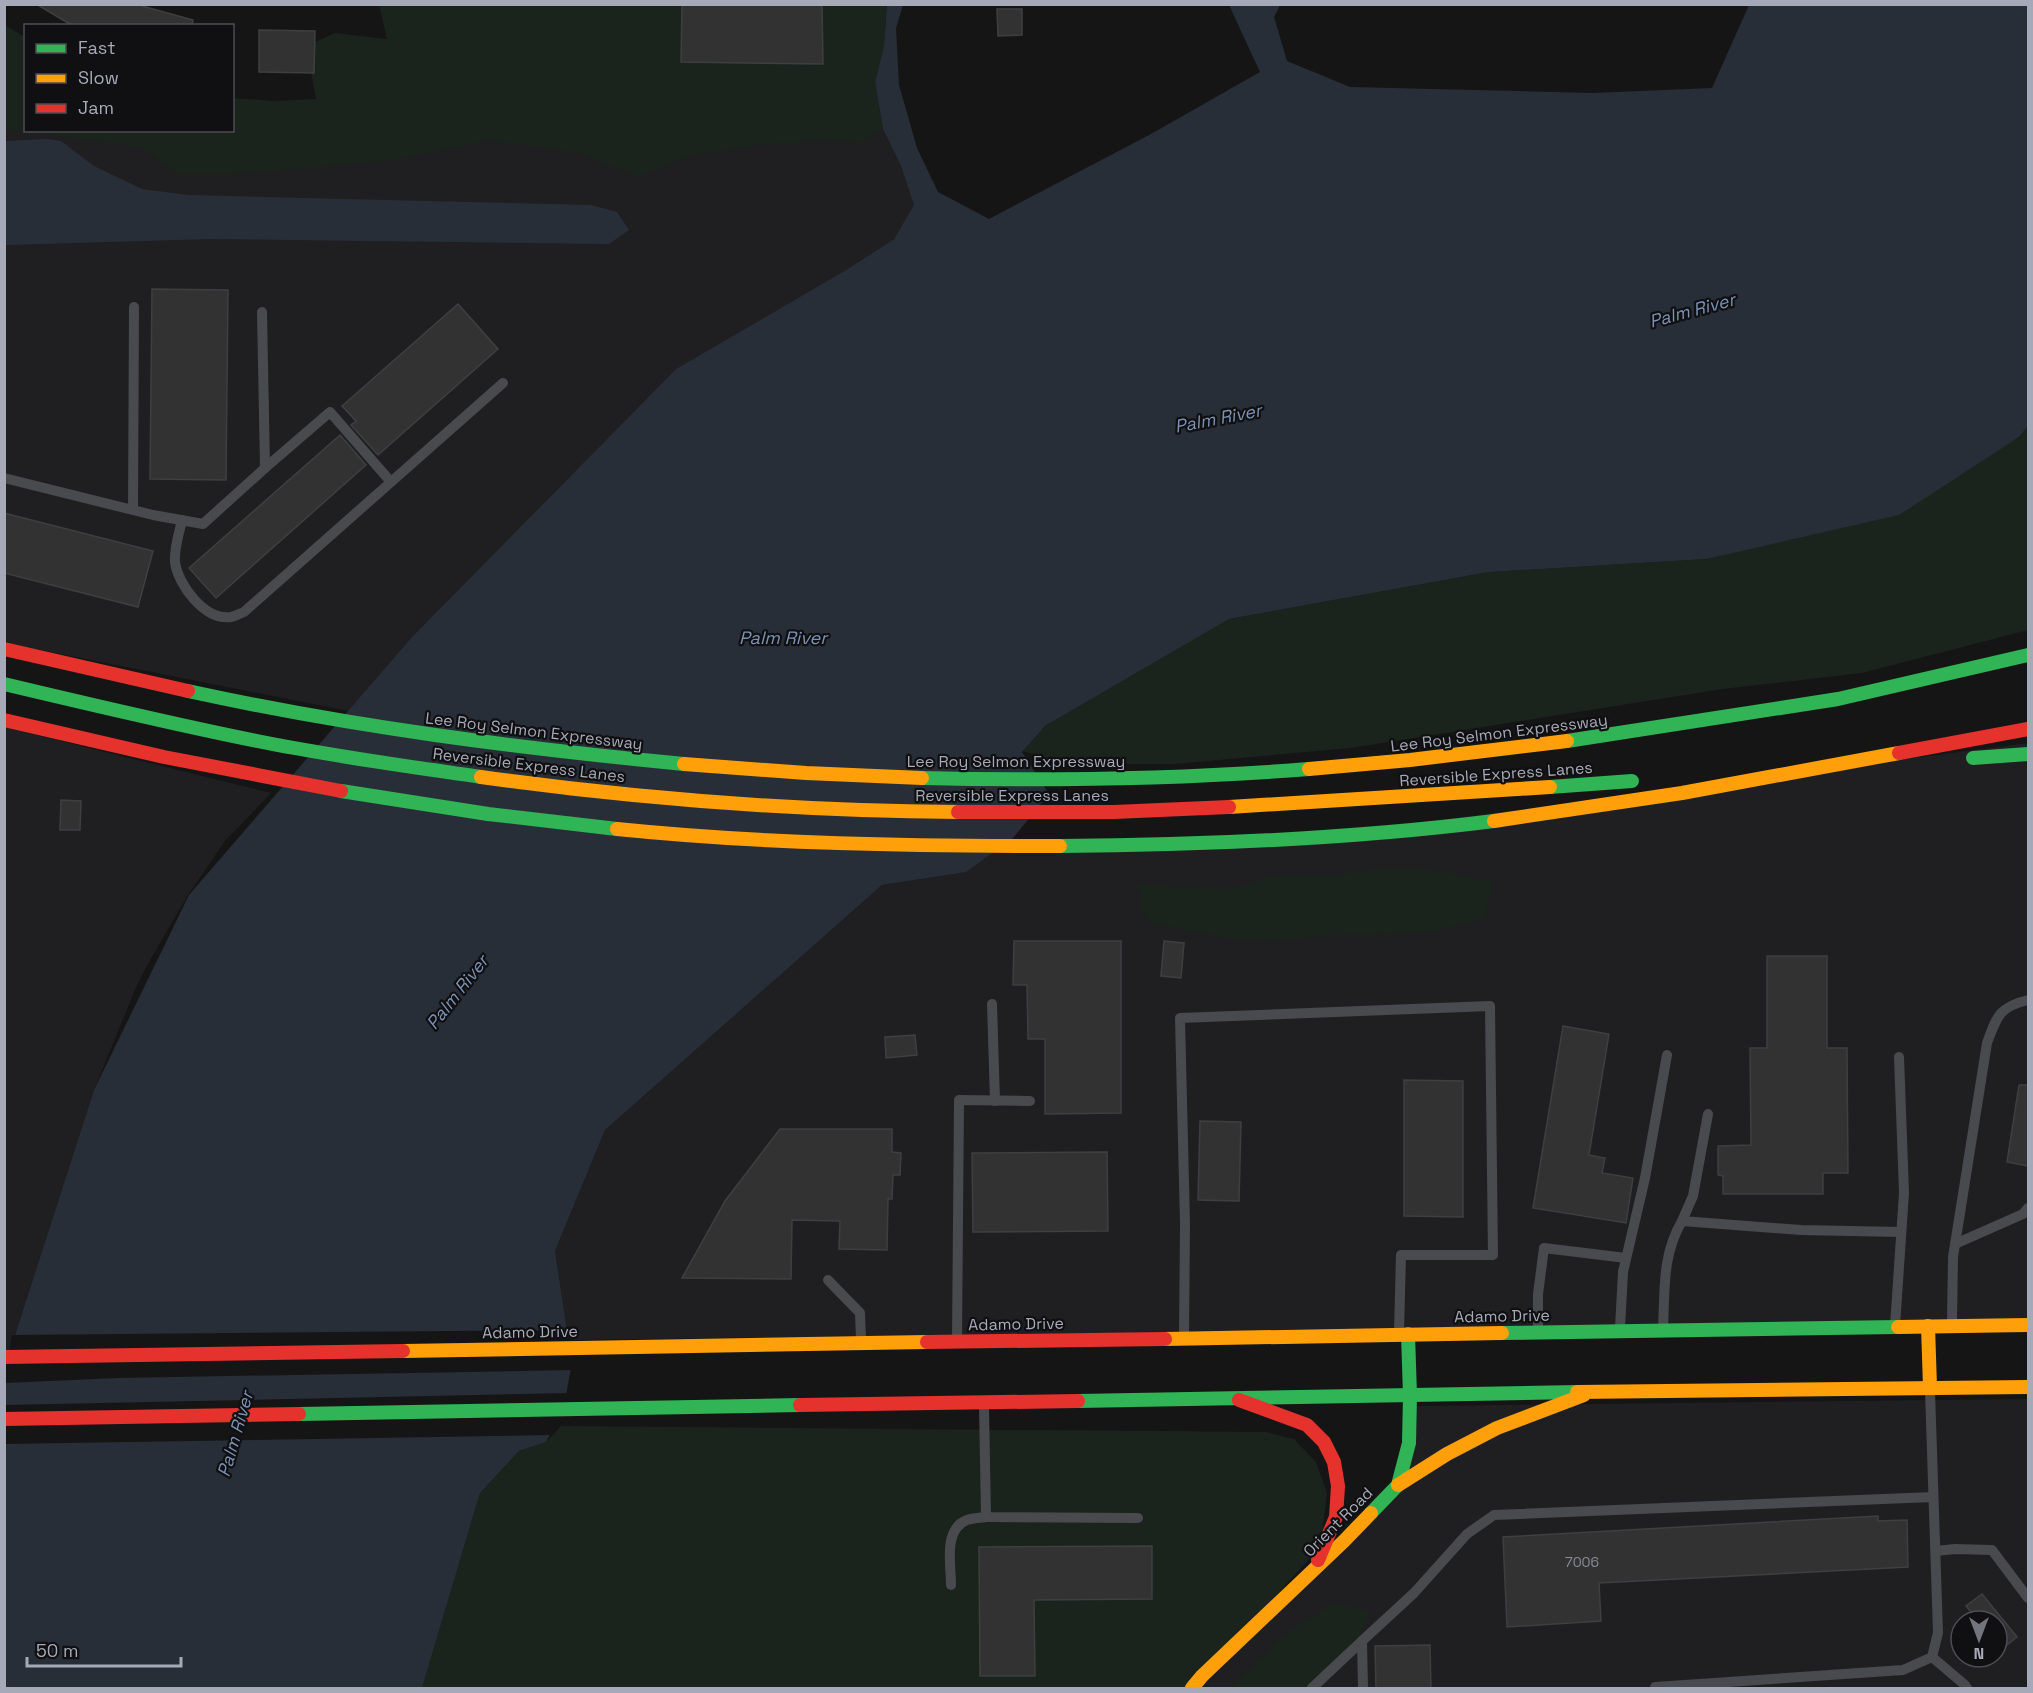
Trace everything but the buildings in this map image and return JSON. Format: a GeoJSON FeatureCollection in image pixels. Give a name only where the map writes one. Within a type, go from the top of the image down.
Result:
{"type":"FeatureCollection","features":[{"type":"Feature","properties":{"kind":"main road","name":"Lee Roy Selmon Expressway"},"geometry":{"type":"LineString","coordinates":[[4,649],[113,676],[221,699],[439,737],[620,759],[722,768],[916,778],[1067,780],[1235,775],[1470,755],[1567,742],[1854,695],[2028,655]]}},
{"type":"Feature","properties":{"kind":"main road","name":"Reversible Express Lanes"},"geometry":{"type":"LineString","coordinates":[[4,684],[177,725],[371,761],[597,791],[784,806],[973,813],[1114,812],[1280,805],[1646,780]]}},
{"type":"Feature","properties":{"kind":"main road"},"geometry":{"type":"LineString","coordinates":[[4,720],[168,759],[403,802],[532,819],[653,832],[773,841],[972,847],[1098,846],[1266,840],[1470,824],[1731,784],[2028,729]]}},
{"type":"Feature","properties":{"kind":"main road"},"geometry":{"type":"LineString","coordinates":[[1959,759],[2028,754]]}},
{"type":"Feature","properties":{"kind":"main road"},"geometry":{"type":"LineString","coordinates":[[1691,777],[1935,760]]}},
{"type":"Feature","properties":{"kind":"main road","name":"Adamo Drive"},"geometry":{"type":"LineString","coordinates":[[4,1357],[2028,1325]]}},
{"type":"Feature","properties":{"kind":"main road"},"geometry":{"type":"LineString","coordinates":[[1929,1326],[1930,1388]]}},
{"type":"Feature","properties":{"kind":"main road","name":"Orient Road"},"geometry":{"type":"LineString","coordinates":[[1192,1689],[1202,1676],[1398,1485],[1409,1443],[1410,1395],[1403,1335]]}},
{"type":"Feature","properties":{"kind":"main road"},"geometry":{"type":"LineString","coordinates":[[4,1419],[1593,1392],[2028,1387]]}},
{"type":"Feature","properties":{"kind":"main road"},"geometry":{"type":"LineString","coordinates":[[1398,1485],[1448,1454],[1497,1428],[1593,1392]]}},
{"type":"Feature","properties":{"kind":"main road"},"geometry":{"type":"LineString","coordinates":[[1237,1399],[1307,1425],[1324,1442],[1334,1462],[1338,1486],[1336,1517],[1313,1570]]}},
{"type":"Feature","properties":{"kind":"lane"},"geometry":{"type":"LineString","coordinates":[[133,510],[134,307]]}},
{"type":"Feature","properties":{"kind":"lane"},"geometry":{"type":"LineString","coordinates":[[262,312],[265,468]]}},
{"type":"Feature","properties":{"kind":"lane"},"geometry":{"type":"LineString","coordinates":[[182,520],[175,560],[184,588],[207,610],[217,615],[232,617],[244,612],[503,384]]}},
{"type":"Feature","properties":{"kind":"lane"},"geometry":{"type":"LineString","coordinates":[[4,478],[133,510],[203,524],[330,412],[391,482]]}},
{"type":"Feature","properties":{"kind":"lane"},"geometry":{"type":"LineString","coordinates":[[1952,1326],[1953,1257],[1987,1043],[1997,1016],[2013,1004],[2028,1000]]}},
{"type":"Feature","properties":{"kind":"lane"},"geometry":{"type":"LineString","coordinates":[[992,1004],[994,1101]]}},
{"type":"Feature","properties":{"kind":"lane"},"geometry":{"type":"LineString","coordinates":[[1184,1338],[1185,1224],[1180,1018],[1490,1006],[1493,1255],[1401,1255],[1403,1335]]}},
{"type":"Feature","properties":{"kind":"lane"},"geometry":{"type":"LineString","coordinates":[[1620,1331],[1623,1272],[1645,1178],[1667,1055]]}},
{"type":"Feature","properties":{"kind":"lane"},"geometry":{"type":"LineString","coordinates":[[1895,1326],[1904,1193],[1899,1057]]}},
{"type":"Feature","properties":{"kind":"lane"},"geometry":{"type":"LineString","coordinates":[[957,1341],[959,1100],[1030,1101]]}},
{"type":"Feature","properties":{"kind":"lane"},"geometry":{"type":"LineString","coordinates":[[1663,1330],[1665,1267],[1670,1244],[1693,1196],[1708,1114]]}},
{"type":"Feature","properties":{"kind":"lane"},"geometry":{"type":"LineString","coordinates":[[1955,1244],[2023,1214],[2028,1208]]}},
{"type":"Feature","properties":{"kind":"lane"},"geometry":{"type":"LineString","coordinates":[[1682,1221],[1801,1230],[1901,1232]]}},
{"type":"Feature","properties":{"kind":"lane"},"geometry":{"type":"LineString","coordinates":[[1538,1332],[1538,1294],[1544,1248],[1626,1258]]}},
{"type":"Feature","properties":{"kind":"lane"},"geometry":{"type":"LineString","coordinates":[[828,1280],[860,1313],[861,1343]]}},
{"type":"Feature","properties":{"kind":"lane"},"geometry":{"type":"LineString","coordinates":[[1930,1388],[1938,1633],[1932,1657]]}},
{"type":"Feature","properties":{"kind":"lane"},"geometry":{"type":"LineString","coordinates":[[984,1403],[986,1517]]}},
{"type":"Feature","properties":{"kind":"lane"},"geometry":{"type":"LineString","coordinates":[[1312,1689],[1414,1593],[1467,1534],[1494,1515],[1933,1497]]}},
{"type":"Feature","properties":{"kind":"lane"},"geometry":{"type":"LineString","coordinates":[[951,1584],[950,1546],[953,1533],[966,1521],[986,1517],[1138,1518]]}},
{"type":"Feature","properties":{"kind":"lane"},"geometry":{"type":"LineString","coordinates":[[1935,1551],[1992,1550],[2028,1598]]}},
{"type":"Feature","properties":{"kind":"lane"},"geometry":{"type":"LineString","coordinates":[[1362,1641],[1363,1689]]}},
{"type":"Feature","properties":{"kind":"lane"},"geometry":{"type":"LineString","coordinates":[[1655,1687],[1903,1670],[1932,1657]]}},
{"type":"Feature","properties":{"kind":"lane"},"geometry":{"type":"LineString","coordinates":[[1932,1657],[1965,1685],[1966,1689]]}},
{"type":"Feature","properties":{"kind":"shaded area"},"geometry":{"type":"Polygon","coordinates":[[[379,5],[887,5],[884,46],[875,82],[883,129],[861,143],[827,140],[759,145],[689,156],[638,177],[578,153],[489,140],[403,159],[232,174],[177,174],[143,148],[27,132],[234,132],[234,98],[274,101],[316,99],[306,46],[335,33],[387,39],[379,5]]]}},
{"type":"Feature","properties":{"kind":"shaded area"},"geometry":{"type":"Polygon","coordinates":[[[4,25],[24,36],[24,132],[5,129],[4,25]]]}},
{"type":"Feature","properties":{"kind":"shaded area"},"geometry":{"type":"Polygon","coordinates":[[[640,75],[883,129],[901,166],[915,205],[894,239],[846,270],[676,369],[411,638],[348,711],[5,643],[4,88],[24,126],[24,132],[234,132],[234,130],[640,75]]]}},
{"type":"Feature","properties":{"kind":"shaded area"},"geometry":{"type":"Polygon","coordinates":[[[2028,426],[2028,630],[1862,673],[1723,689],[1351,748],[1175,764],[1070,764],[1022,751],[1045,726],[1229,619],[1489,572],[1706,559],[2019,438],[2028,426]]]}},
{"type":"Feature","properties":{"kind":"shaded area"},"geometry":{"type":"Polygon","coordinates":[[[4,727],[271,793],[225,841],[188,895],[137,985],[94,1090],[16,1332],[12,1353],[4,1353],[4,727]]]}},
{"type":"Feature","properties":{"kind":"shaded area"},"geometry":{"type":"Polygon","coordinates":[[[2028,743],[2028,1322],[569,1340],[555,1251],[605,1130],[882,885],[965,872],[995,851],[1234,847],[2028,743]]]}},
{"type":"Feature","properties":{"kind":"shaded area"},"geometry":{"type":"Polygon","coordinates":[[[1365,870],[1433,870],[1493,881],[1485,918],[1425,933],[1323,936],[1278,941],[1226,938],[1150,923],[1142,910],[1137,884],[1231,889],[1273,876],[1336,876],[1365,870]]]}},
{"type":"Feature","properties":{"kind":"shaded area"},"geometry":{"type":"Polygon","coordinates":[[[2028,1399],[2028,1688],[1198,1688],[1406,1477],[1416,1406],[2028,1399]]]}},
{"type":"Feature","properties":{"kind":"shaded area"},"geometry":{"type":"Polygon","coordinates":[[[561,1426],[1266,1432],[1294,1439],[1316,1462],[1327,1493],[1321,1546],[1193,1688],[422,1688],[480,1493],[519,1451],[546,1442],[561,1426]]]}},
{"type":"Feature","properties":{"kind":"shaded area"},"geometry":{"type":"Polygon","coordinates":[[[1335,1602],[1372,1612],[1351,1651],[1309,1688],[1230,1688],[1290,1630],[1335,1602]]]}},
{"type":"Feature","properties":{"kind":"water","name":"Palm River"},"geometry":{"type":"Polygon","coordinates":[[[887,5],[903,5],[896,28],[899,85],[917,148],[938,192],[989,219],[1151,134],[1260,72],[1229,5],[1280,5],[1274,17],[1287,61],[1350,87],[1593,93],[1712,88],[1749,5],[2028,5],[2028,426],[2019,437],[1899,515],[1706,559],[1489,572],[1229,619],[1045,726],[1022,752],[1049,794],[1013,838],[966,872],[882,885],[605,1130],[555,1251],[572,1362],[563,1412],[546,1442],[519,1451],[480,1493],[422,1688],[5,1688],[4,1394],[16,1332],[94,1090],[189,895],[411,638],[676,369],[846,270],[894,239],[914,205],[901,166],[883,129],[875,82],[884,46],[887,5]]]}},
{"type":"Feature","properties":{"kind":"water"},"geometry":{"type":"Polygon","coordinates":[[[48,139],[61,141],[94,166],[142,189],[188,195],[591,205],[617,212],[629,230],[609,244],[211,239],[5,245],[5,141],[48,139]]]}},
{"type":"Feature","properties":{"kind":"pier"},"geometry":{"type":"Polygon","coordinates":[[[571,1330],[574,1370],[119,1378],[4,1383],[12,1335],[571,1330]]]}},
{"type":"Feature","properties":{"kind":"pier"},"geometry":{"type":"Polygon","coordinates":[[[570,1393],[565,1413],[554,1435],[4,1444],[5,1405],[570,1393]]]}},
{"type":"Feature","properties":{"kind":"traffic: fast"},"geometry":{"type":"LineString","coordinates":[[1567,741],[1838,699],[2028,655]]}},
{"type":"Feature","properties":{"kind":"traffic: fast"},"geometry":{"type":"LineString","coordinates":[[4,684],[257,741],[481,777]]}},
{"type":"Feature","properties":{"kind":"traffic: fast"},"geometry":{"type":"LineString","coordinates":[[188,691],[373,726],[560,751],[684,764]]}},
{"type":"Feature","properties":{"kind":"traffic: fast"},"geometry":{"type":"LineString","coordinates":[[1973,758],[2028,754]]}},
{"type":"Feature","properties":{"kind":"traffic: fast"},"geometry":{"type":"LineString","coordinates":[[922,778],[1116,778],[1309,769]]}},
{"type":"Feature","properties":{"kind":"traffic: fast"},"geometry":{"type":"LineString","coordinates":[[1550,787],[1632,781]]}},
{"type":"Feature","properties":{"kind":"traffic: fast"},"geometry":{"type":"LineString","coordinates":[[341,791],[488,814],[617,829]]}},
{"type":"Feature","properties":{"kind":"traffic: fast"},"geometry":{"type":"LineString","coordinates":[[1060,846],[1277,840],[1494,821]]}},
{"type":"Feature","properties":{"kind":"traffic: fast"},"geometry":{"type":"LineString","coordinates":[[1502,1333],[1898,1327]]}},
{"type":"Feature","properties":{"kind":"traffic: fast"},"geometry":{"type":"LineString","coordinates":[[1371,1513],[1398,1485],[1409,1443],[1408,1334]]}},
{"type":"Feature","properties":{"kind":"traffic: fast"},"geometry":{"type":"LineString","coordinates":[[1078,1401],[1577,1392]]}},
{"type":"Feature","properties":{"kind":"traffic: fast"},"geometry":{"type":"LineString","coordinates":[[299,1414],[800,1405]]}},
{"type":"Feature","properties":{"kind":"traffic: slow"},"geometry":{"type":"LineString","coordinates":[[1309,769],[1410,760],[1567,741]]}},
{"type":"Feature","properties":{"kind":"traffic: slow"},"geometry":{"type":"LineString","coordinates":[[1494,821],[1682,793],[1899,753]]}},
{"type":"Feature","properties":{"kind":"traffic: slow"},"geometry":{"type":"LineString","coordinates":[[684,764],[806,773],[922,778]]}},
{"type":"Feature","properties":{"kind":"traffic: slow"},"geometry":{"type":"LineString","coordinates":[[481,777],[600,792],[719,802],[839,809],[958,812]]}},
{"type":"Feature","properties":{"kind":"traffic: slow"},"geometry":{"type":"LineString","coordinates":[[1229,807],[1550,787]]}},
{"type":"Feature","properties":{"kind":"traffic: slow"},"geometry":{"type":"LineString","coordinates":[[617,829],[727,838],[838,843],[1060,846]]}},
{"type":"Feature","properties":{"kind":"traffic: slow"},"geometry":{"type":"LineString","coordinates":[[1898,1327],[2028,1325]]}},
{"type":"Feature","properties":{"kind":"traffic: slow"},"geometry":{"type":"LineString","coordinates":[[1928,1326],[1930,1387]]}},
{"type":"Feature","properties":{"kind":"traffic: slow"},"geometry":{"type":"LineString","coordinates":[[1165,1339],[1502,1333]]}},
{"type":"Feature","properties":{"kind":"traffic: slow"},"geometry":{"type":"LineString","coordinates":[[403,1351],[927,1342]]}},
{"type":"Feature","properties":{"kind":"traffic: slow"},"geometry":{"type":"LineString","coordinates":[[1577,1392],[2028,1387]]}},
{"type":"Feature","properties":{"kind":"traffic: slow"},"geometry":{"type":"LineString","coordinates":[[1398,1485],[1447,1454],[1497,1428],[1584,1395]]}},
{"type":"Feature","properties":{"kind":"traffic: slow"},"geometry":{"type":"LineString","coordinates":[[1192,1688],[1371,1513]]}},
{"type":"Feature","properties":{"kind":"traffic: jam"},"geometry":{"type":"LineString","coordinates":[[4,649],[188,691]]}},
{"type":"Feature","properties":{"kind":"traffic: jam"},"geometry":{"type":"LineString","coordinates":[[4,720],[164,757],[341,791]]}},
{"type":"Feature","properties":{"kind":"traffic: jam"},"geometry":{"type":"LineString","coordinates":[[1899,753],[2028,729]]}},
{"type":"Feature","properties":{"kind":"traffic: jam"},"geometry":{"type":"LineString","coordinates":[[958,812],[1114,812],[1229,807]]}},
{"type":"Feature","properties":{"kind":"traffic: jam"},"geometry":{"type":"LineString","coordinates":[[927,1342],[1165,1339]]}},
{"type":"Feature","properties":{"kind":"traffic: jam"},"geometry":{"type":"LineString","coordinates":[[4,1357],[403,1351]]}},
{"type":"Feature","properties":{"kind":"traffic: jam"},"geometry":{"type":"LineString","coordinates":[[1239,1400],[1307,1425],[1324,1442],[1334,1462],[1338,1486],[1336,1517],[1318,1560]]}},
{"type":"Feature","properties":{"kind":"traffic: jam"},"geometry":{"type":"LineString","coordinates":[[800,1405],[1078,1401]]}},
{"type":"Feature","properties":{"kind":"traffic: jam"},"geometry":{"type":"LineString","coordinates":[[4,1419],[299,1414]]}}]}
